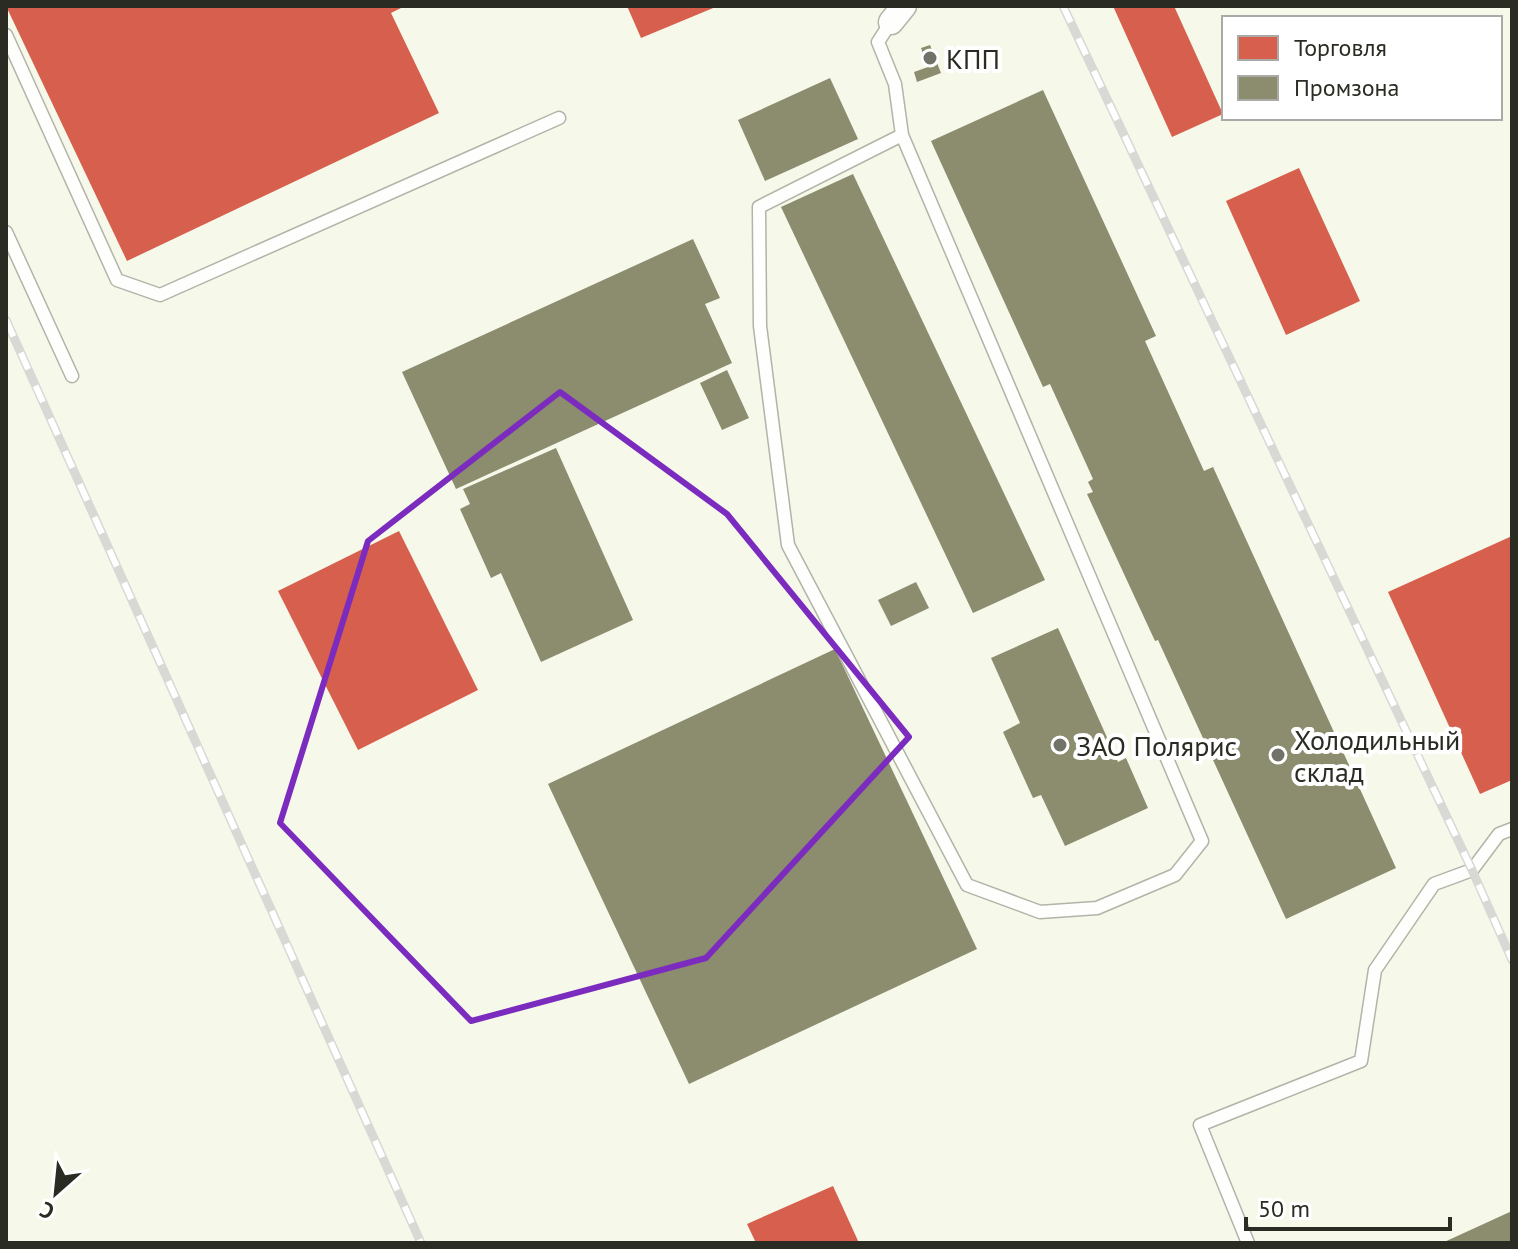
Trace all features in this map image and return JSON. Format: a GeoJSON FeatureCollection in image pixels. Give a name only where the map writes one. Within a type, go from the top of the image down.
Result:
{"type":"FeatureCollection","features":[{"type":"Feature","properties":{"kind":"lane"},"geometry":{"type":"LineString","coordinates":[[897,14],[878,42],[895,84],[902,135],[1202,841],[1175,875],[1097,908],[1040,912],[967,885],[788,545],[760,326],[759,207],[902,135]]}},
{"type":"Feature","properties":{"kind":"lane"},"geometry":{"type":"LineString","coordinates":[[6,35],[117,280],[160,295],[559,118]]}},
{"type":"Feature","properties":{"kind":"lane"},"geometry":{"type":"LineString","coordinates":[[6,232],[72,376]]}},
{"type":"Feature","properties":{"kind":"lane"},"geometry":{"type":"LineString","coordinates":[[1248,1243],[1200,1125],[1361,1061],[1375,970],[1434,884],[1472,870],[1499,834],[1512,829]]}},
{"type":"Feature","properties":{"kind":"highlighted area"},"geometry":{"type":"Polygon","coordinates":[[[560,392],[727,514],[909,737],[706,958],[471,1021],[280,823],[368,541],[560,392]]]}},
{"type":"Feature","properties":{"kind":"building: Торговля"},"geometry":{"type":"Polygon","coordinates":[[[6,6],[405,6],[391,13],[439,113],[127,261],[6,6]]]}},
{"type":"Feature","properties":{"kind":"building: Торговля"},"geometry":{"type":"Polygon","coordinates":[[[627,6],[718,6],[641,38],[627,6]]]}},
{"type":"Feature","properties":{"kind":"building: Торговля"},"geometry":{"type":"Polygon","coordinates":[[[1113,6],[1174,6],[1222,112],[1172,137],[1113,6]]]}},
{"type":"Feature","properties":{"kind":"building: Торговля"},"geometry":{"type":"Polygon","coordinates":[[[1299,168],[1360,301],[1286,335],[1226,201],[1299,168]]]}},
{"type":"Feature","properties":{"kind":"building: Торговля"},"geometry":{"type":"Polygon","coordinates":[[[399,531],[478,690],[358,750],[278,591],[399,531]]]}},
{"type":"Feature","properties":{"kind":"building: Торговля"},"geometry":{"type":"Polygon","coordinates":[[[1512,536],[1512,780],[1480,794],[1388,592],[1512,536]]]}},
{"type":"Feature","properties":{"kind":"building: Торговля"},"geometry":{"type":"Polygon","coordinates":[[[833,1186],[859,1243],[756,1243],[747,1224],[833,1186]]]}},
{"type":"Feature","properties":{"kind":"building: Промзона","name":"КПП"},"geometry":{"type":"Polygon","coordinates":[[[930,45],[941,73],[917,82],[914,72],[928,67],[921,48],[930,45]]]}},
{"type":"Feature","properties":{"kind":"building: Промзона"},"geometry":{"type":"Polygon","coordinates":[[[830,78],[858,139],[765,181],[738,120],[830,78]]]}},
{"type":"Feature","properties":{"kind":"building: Промзона"},"geometry":{"type":"Polygon","coordinates":[[[1043,90],[1156,336],[1145,341],[1204,471],[1213,467],[1396,868],[1286,919],[1087,494],[1093,492],[1088,482],[1093,479],[1050,384],[1043,387],[931,141],[1043,90]]]}},
{"type":"Feature","properties":{"kind":"building: Промзона"},"geometry":{"type":"Polygon","coordinates":[[[853,174],[1045,580],[973,613],[781,207],[853,174]]]}},
{"type":"Feature","properties":{"kind":"building: Промзона"},"geometry":{"type":"Polygon","coordinates":[[[693,239],[720,298],[705,304],[732,363],[456,489],[402,372],[693,239]]]}},
{"type":"Feature","properties":{"kind":"building: Промзона"},"geometry":{"type":"Polygon","coordinates":[[[727,370],[749,418],[722,430],[700,383],[727,370]]]}},
{"type":"Feature","properties":{"kind":"building: Промзона"},"geometry":{"type":"Polygon","coordinates":[[[556,448],[633,620],[541,662],[501,573],[491,578],[460,509],[470,504],[463,489],[556,448]]]}},
{"type":"Feature","properties":{"kind":"building: Промзона"},"geometry":{"type":"Polygon","coordinates":[[[916,582],[929,608],[891,626],[878,600],[916,582]]]}},
{"type":"Feature","properties":{"kind":"building: Промзона","name":"ЗАО Полярис"},"geometry":{"type":"Polygon","coordinates":[[[1058,628],[1118,762],[1126,758],[1148,808],[1065,846],[1041,795],[1033,798],[1003,732],[1020,723],[991,658],[1058,628]]]}},
{"type":"Feature","properties":{"kind":"building: Промзона"},"geometry":{"type":"Polygon","coordinates":[[[835,649],[977,949],[689,1084],[548,784],[835,649]]]}},
{"type":"Feature","properties":{"kind":"building: Промзона"},"geometry":{"type":"Polygon","coordinates":[[[1512,1211],[1512,1243],[1442,1243],[1512,1211]]]}},
{"type":"Feature","properties":{"kind":"railway"},"geometry":{"type":"LineString","coordinates":[[1063,6],[1512,960]]}},
{"type":"Feature","properties":{"kind":"railway"},"geometry":{"type":"LineString","coordinates":[[6,320],[421,1243]]}},
{"type":"Feature","properties":{"kind":"place","name":"КПП"},"geometry":{"type":"Point","coordinates":[930,58]}},
{"type":"Feature","properties":{"kind":"place","name":"ЗАО Полярис"},"geometry":{"type":"Point","coordinates":[1060,745]}},
{"type":"Feature","properties":{"kind":"place","name":"Холодильный склад"},"geometry":{"type":"Point","coordinates":[1278,755]}}]}
